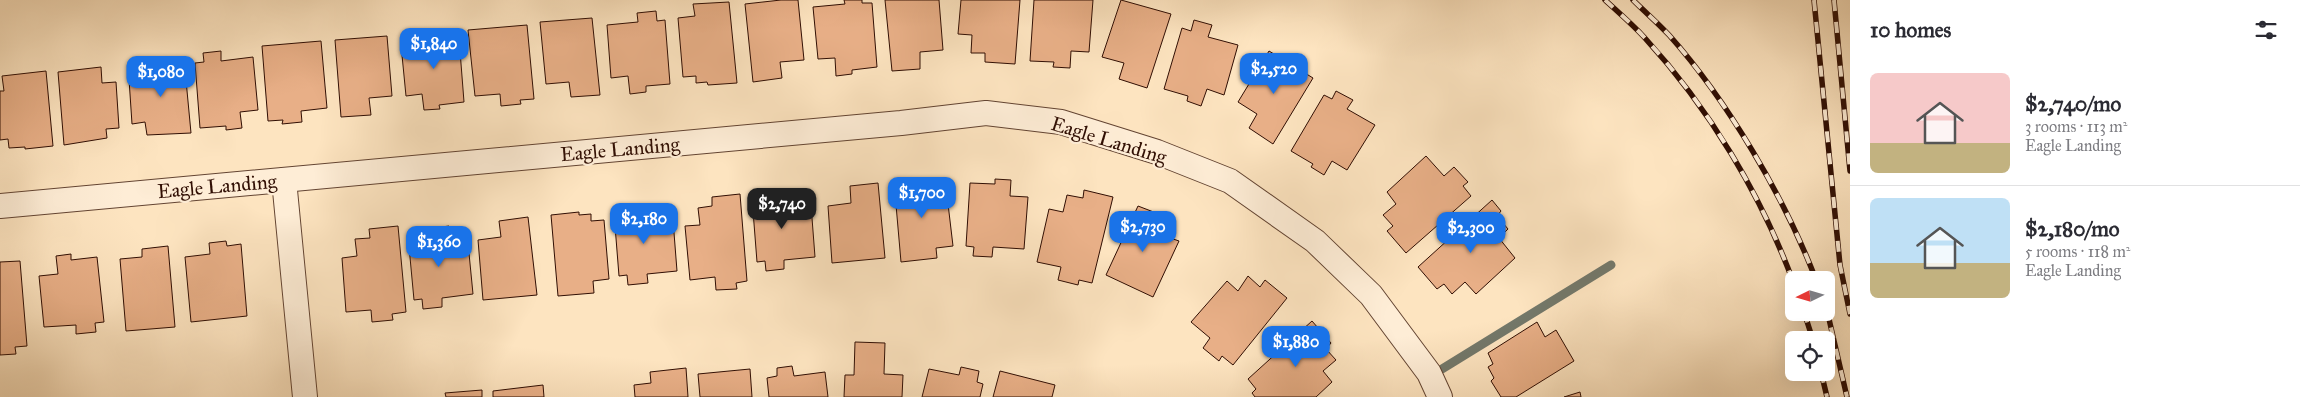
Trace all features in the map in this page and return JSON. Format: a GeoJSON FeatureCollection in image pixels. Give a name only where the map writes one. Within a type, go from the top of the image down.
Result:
{"type":"FeatureCollection","features":[{"type":"Feature","properties":{"kind":"street","name":"Eagle Landing"},"geometry":{"type":"LineString","coordinates":[[0,206],[901,123],[986,113],[1061,122],[1157,152],[1230,181],[1315,241],[1371,295],[1429,373],[1440,397]]}},
{"type":"Feature","properties":{"kind":"street"},"geometry":{"type":"LineString","coordinates":[[284,180],[305,397]]}},
{"type":"Feature","properties":{"kind":"building"},"geometry":{"type":"Polygon","coordinates":[[[798,0],[804,60],[780,62],[782,78],[753,82],[745,4],[798,0]]]}},
{"type":"Feature","properties":{"kind":"building"},"geometry":{"type":"Polygon","coordinates":[[[844,0],[862,0],[862,3],[872,3],[877,67],[852,70],[852,74],[836,76],[835,58],[818,59],[813,7],[845,4],[844,0]]]}},
{"type":"Feature","properties":{"kind":"building"},"geometry":{"type":"Polygon","coordinates":[[[885,0],[939,0],[943,50],[920,52],[920,69],[892,71],[885,0]]]}},
{"type":"Feature","properties":{"kind":"building"},"geometry":{"type":"Polygon","coordinates":[[[961,0],[1020,0],[1015,64],[985,62],[985,53],[971,53],[972,35],[958,34],[961,0]]]}},
{"type":"Feature","properties":{"kind":"building"},"geometry":{"type":"Polygon","coordinates":[[[1034,0],[1093,0],[1089,52],[1071,51],[1070,68],[1053,67],[1054,62],[1030,61],[1034,0]]]}},
{"type":"Feature","properties":{"kind":"building"},"geometry":{"type":"Polygon","coordinates":[[[1121,0],[1171,14],[1147,88],[1119,79],[1124,63],[1102,57],[1121,0]]]}},
{"type":"Feature","properties":{"kind":"building"},"geometry":{"type":"Polygon","coordinates":[[[729,2],[737,83],[708,85],[707,82],[696,83],[696,76],[683,77],[678,18],[695,16],[693,4],[729,2]]]}},
{"type":"Feature","properties":{"kind":"building"},"geometry":{"type":"Polygon","coordinates":[[[656,11],[657,21],[665,20],[670,84],[646,86],[646,92],[630,94],[628,76],[611,78],[607,25],[638,22],[637,13],[656,11]]]}},
{"type":"Feature","properties":{"kind":"building"},"geometry":{"type":"Polygon","coordinates":[[[592,18],[600,95],[571,97],[569,82],[546,84],[540,22],[592,18]]]}},
{"type":"Feature","properties":{"kind":"building"},"geometry":{"type":"Polygon","coordinates":[[[1194,20],[1212,25],[1208,37],[1238,45],[1224,95],[1207,89],[1201,106],[1187,101],[1188,96],[1164,89],[1182,28],[1191,31],[1194,20]]]}},
{"type":"Feature","properties":{"kind":"building"},"geometry":{"type":"Polygon","coordinates":[[[527,25],[534,99],[520,100],[521,104],[501,106],[500,94],[475,96],[468,30],[527,25]]]}},
{"type":"Feature","properties":{"kind":"building"},"geometry":{"type":"Polygon","coordinates":[[[449,29],[450,39],[459,38],[464,102],[439,105],[440,109],[424,110],[422,94],[406,96],[401,45],[433,41],[432,31],[449,29]]]}},
{"type":"Feature","properties":{"kind":"building"},"geometry":{"type":"Polygon","coordinates":[[[387,36],[392,96],[369,98],[371,115],[341,117],[335,40],[387,36]]]}},
{"type":"Feature","properties":{"kind":"building"},"geometry":{"type":"Polygon","coordinates":[[[321,41],[327,108],[301,111],[302,122],[282,124],[283,120],[268,121],[262,46],[321,41]]]}},
{"type":"Feature","properties":{"kind":"building"},"geometry":{"type":"Polygon","coordinates":[[[221,51],[221,61],[253,57],[258,110],[240,112],[242,128],[226,130],[226,126],[200,128],[195,63],[204,62],[203,53],[221,51]]]}},
{"type":"Feature","properties":{"kind":"building"},"geometry":{"type":"Polygon","coordinates":[[[1269,51],[1313,78],[1273,144],[1249,128],[1257,114],[1238,102],[1269,51]]]}},
{"type":"Feature","properties":{"kind":"building"},"geometry":{"type":"Polygon","coordinates":[[[184,59],[191,133],[147,135],[145,122],[132,124],[129,79],[142,77],[141,63],[184,59]]]}},
{"type":"Feature","properties":{"kind":"building"},"geometry":{"type":"Polygon","coordinates":[[[101,67],[102,83],[116,82],[119,128],[106,129],[107,138],[64,145],[58,72],[101,67]]]}},
{"type":"Feature","properties":{"kind":"building"},"geometry":{"type":"Polygon","coordinates":[[[46,71],[53,146],[25,149],[25,147],[9,148],[8,139],[0,140],[0,91],[4,91],[2,76],[46,71]]]}},
{"type":"Feature","properties":{"kind":"building"},"geometry":{"type":"Polygon","coordinates":[[[1336,91],[1353,100],[1347,109],[1375,125],[1347,170],[1332,161],[1324,175],[1311,167],[1313,164],[1291,151],[1324,95],[1332,99],[1336,91]]]}},
{"type":"Feature","properties":{"kind":"building"},"geometry":{"type":"Polygon","coordinates":[[[1426,156],[1444,176],[1454,167],[1468,182],[1463,186],[1471,196],[1406,253],[1387,231],[1393,226],[1383,215],[1396,204],[1387,192],[1426,156]]]}},
{"type":"Feature","properties":{"kind":"building"},"geometry":{"type":"Polygon","coordinates":[[[923,178],[923,182],[933,181],[934,189],[946,187],[953,246],[936,248],[937,258],[901,262],[894,182],[923,178]]]}},
{"type":"Feature","properties":{"kind":"building"},"geometry":{"type":"Polygon","coordinates":[[[995,179],[1011,180],[1010,196],[1028,197],[1024,249],[993,247],[992,257],[973,256],[974,247],[966,246],[970,183],[995,184],[995,179]]]}},
{"type":"Feature","properties":{"kind":"building"},"geometry":{"type":"Polygon","coordinates":[[[878,183],[885,258],[832,263],[828,206],[851,203],[850,186],[878,183]]]}},
{"type":"Feature","properties":{"kind":"building"},"geometry":{"type":"Polygon","coordinates":[[[792,190],[794,208],[811,205],[815,257],[784,260],[784,269],[766,271],[765,261],[757,262],[752,198],[777,196],[777,191],[792,190]]]}},
{"type":"Feature","properties":{"kind":"building"},"geometry":{"type":"Polygon","coordinates":[[[1084,190],[1113,197],[1092,283],[1079,280],[1078,285],[1058,280],[1061,267],[1037,262],[1049,209],[1063,212],[1067,195],[1083,198],[1084,190]]]}},
{"type":"Feature","properties":{"kind":"building"},"geometry":{"type":"Polygon","coordinates":[[[740,194],[747,281],[736,283],[737,289],[716,290],[715,277],[690,280],[685,226],[700,225],[698,208],[712,206],[712,197],[740,194]]]}},
{"type":"Feature","properties":{"kind":"building"},"geometry":{"type":"Polygon","coordinates":[[[1492,200],[1501,211],[1497,216],[1508,229],[1499,238],[1515,258],[1476,294],[1465,282],[1452,294],[1444,284],[1437,289],[1418,267],[1492,200]]]}},
{"type":"Feature","properties":{"kind":"building"},"geometry":{"type":"Polygon","coordinates":[[[655,205],[656,221],[673,220],[677,271],[647,274],[648,283],[628,285],[627,275],[619,276],[614,213],[639,211],[639,206],[655,205]]]}},
{"type":"Feature","properties":{"kind":"building"},"geometry":{"type":"Polygon","coordinates":[[[1138,206],[1164,216],[1156,233],[1179,241],[1153,297],[1106,275],[1138,206]]]}},
{"type":"Feature","properties":{"kind":"building"},"geometry":{"type":"Polygon","coordinates":[[[579,212],[579,215],[591,214],[591,221],[604,220],[609,279],[593,281],[594,293],[558,296],[551,215],[579,212]]]}},
{"type":"Feature","properties":{"kind":"building"},"geometry":{"type":"Polygon","coordinates":[[[528,217],[537,295],[483,300],[478,240],[501,237],[499,221],[528,217]]]}},
{"type":"Feature","properties":{"kind":"building"},"geometry":{"type":"Polygon","coordinates":[[[398,226],[406,312],[392,314],[393,320],[372,322],[371,310],[346,312],[342,258],[357,256],[355,239],[370,238],[369,229],[398,226]]]}},
{"type":"Feature","properties":{"kind":"building"},"geometry":{"type":"Polygon","coordinates":[[[449,226],[452,245],[468,243],[473,294],[442,298],[442,307],[423,309],[422,299],[414,300],[408,236],[434,233],[434,228],[449,226]]]}},
{"type":"Feature","properties":{"kind":"building"},"geometry":{"type":"Polygon","coordinates":[[[226,241],[227,246],[241,244],[247,316],[191,322],[185,257],[210,254],[209,243],[226,241]]]}},
{"type":"Feature","properties":{"kind":"building"},"geometry":{"type":"Polygon","coordinates":[[[168,246],[175,327],[126,331],[120,259],[142,257],[142,249],[168,246]]]}},
{"type":"Feature","properties":{"kind":"building"},"geometry":{"type":"Polygon","coordinates":[[[71,254],[71,260],[97,257],[104,322],[95,323],[96,332],[76,334],[76,325],[44,327],[39,276],[58,274],[56,256],[71,254]]]}},
{"type":"Feature","properties":{"kind":"building"},"geometry":{"type":"Polygon","coordinates":[[[20,261],[27,346],[15,347],[16,354],[0,355],[0,262],[20,261]]]}},
{"type":"Feature","properties":{"kind":"building"},"geometry":{"type":"Polygon","coordinates":[[[1248,276],[1260,287],[1265,280],[1287,298],[1233,365],[1222,356],[1219,361],[1203,348],[1210,338],[1191,322],[1227,281],[1238,291],[1248,276]]]}},
{"type":"Feature","properties":{"kind":"building"},"geometry":{"type":"Polygon","coordinates":[[[1312,321],[1331,343],[1326,349],[1336,360],[1323,371],[1332,382],[1316,397],[1255,397],[1252,393],[1256,389],[1248,379],[1312,321]]]}},
{"type":"Feature","properties":{"kind":"building"},"geometry":{"type":"Polygon","coordinates":[[[1537,322],[1545,337],[1556,330],[1574,361],[1516,397],[1501,397],[1491,381],[1494,378],[1488,367],[1493,364],[1488,353],[1537,322]]]}},
{"type":"Feature","properties":{"kind":"building"},"geometry":{"type":"Polygon","coordinates":[[[855,342],[885,343],[884,374],[903,375],[902,397],[844,397],[845,375],[854,375],[855,342]]]}},
{"type":"Feature","properties":{"kind":"building"},"geometry":{"type":"Polygon","coordinates":[[[792,366],[794,376],[825,372],[828,397],[769,397],[767,378],[777,376],[777,368],[792,366]]]}},
{"type":"Feature","properties":{"kind":"building"},"geometry":{"type":"Polygon","coordinates":[[[961,367],[979,371],[977,382],[983,384],[980,397],[922,397],[929,369],[959,375],[961,367]]]}},
{"type":"Feature","properties":{"kind":"building"},"geometry":{"type":"Polygon","coordinates":[[[686,368],[688,397],[635,397],[634,385],[651,383],[650,372],[686,368]]]}},
{"type":"Feature","properties":{"kind":"building"},"geometry":{"type":"Polygon","coordinates":[[[750,369],[752,397],[700,397],[698,374],[750,369]]]}},
{"type":"Feature","properties":{"kind":"building"},"geometry":{"type":"Polygon","coordinates":[[[1000,371],[1055,385],[1052,397],[993,397],[1000,371]]]}},
{"type":"Feature","properties":{"kind":"building"},"geometry":{"type":"Polygon","coordinates":[[[543,385],[544,397],[493,397],[493,391],[543,385]]]}},
{"type":"Feature","properties":{"kind":"building"},"geometry":{"type":"Polygon","coordinates":[[[482,390],[482,397],[446,397],[445,393],[482,390]]]}},
{"type":"Feature","properties":{"kind":"building"},"geometry":{"type":"Polygon","coordinates":[[[1580,392],[1581,397],[1564,397],[1580,392]]]}},
{"type":"Feature","properties":{"kind":"waterway"},"geometry":{"type":"LineString","coordinates":[[1442,369],[1611,265]]}},
{"type":"Feature","properties":{"kind":"railway"},"geometry":{"type":"LineString","coordinates":[[1605,0],[1639,32],[1668,64],[1711,123],[1731,153],[1766,217],[1789,271]]}},
{"type":"Feature","properties":{"kind":"railway"},"geometry":{"type":"LineString","coordinates":[[1633,0],[1665,31],[1691,61],[1733,119],[1753,151],[1788,216],[1812,271]]}},
{"type":"Feature","properties":{"kind":"railway"},"geometry":{"type":"LineString","coordinates":[[1814,0],[1840,265],[1850,314]]}},
{"type":"Feature","properties":{"kind":"railway"},"geometry":{"type":"LineString","coordinates":[[1834,0],[1850,171]]}},
{"type":"Feature","properties":{"kind":"railway"},"geometry":{"type":"LineString","coordinates":[[1807,321],[1810,331]]}},
{"type":"Feature","properties":{"kind":"railway"},"geometry":{"type":"LineString","coordinates":[[1829,321],[1847,397]]}},
{"type":"Feature","properties":{"kind":"railway"},"geometry":{"type":"LineString","coordinates":[[1823,381],[1827,397]]}}]}
